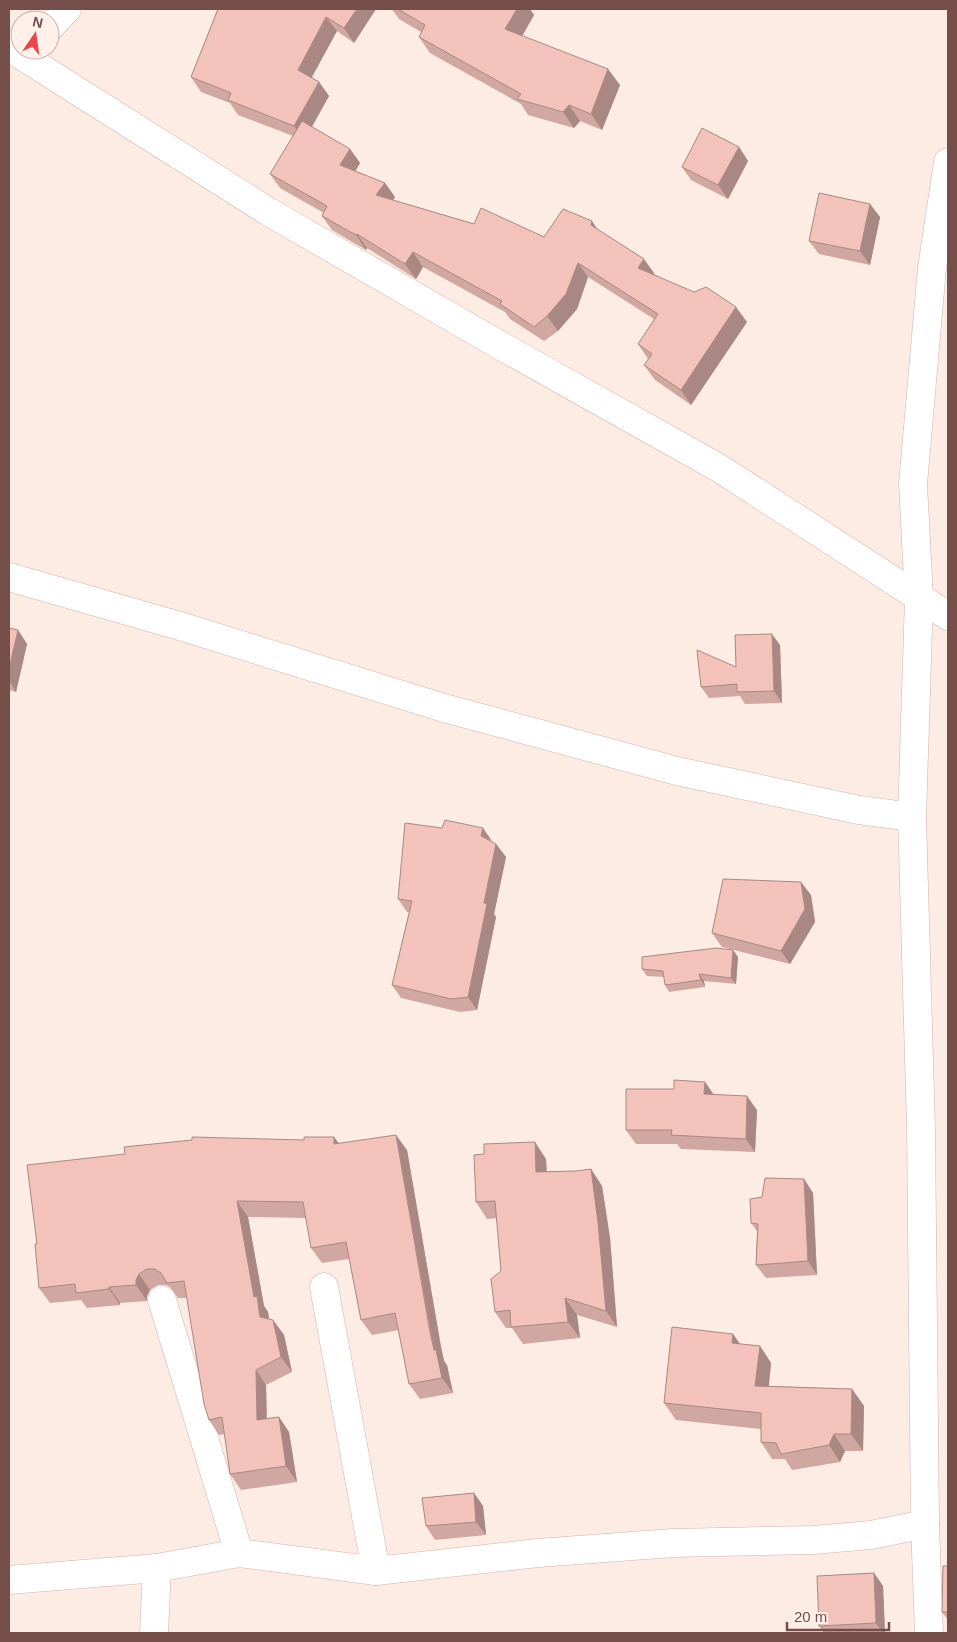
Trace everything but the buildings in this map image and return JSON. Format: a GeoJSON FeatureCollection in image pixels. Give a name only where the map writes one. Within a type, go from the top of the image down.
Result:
{"type":"FeatureCollection","features":[{"type":"Feature","properties":{"kind":"street"},"geometry":{"type":"LineString","coordinates":[[35,60],[269,212],[503,347],[719,468],[948,616]]}},
{"type":"Feature","properties":{"kind":"street"},"geometry":{"type":"LineString","coordinates":[[929,1633],[925,1524],[921,1129],[912,818],[919,598],[913,484],[932,268],[948,162]]}},
{"type":"Feature","properties":{"kind":"street"},"geometry":{"type":"LineString","coordinates":[[9,576],[180,626],[444,708],[677,771],[859,810],[912,818]]}},
{"type":"Feature","properties":{"kind":"street"},"geometry":{"type":"LineString","coordinates":[[324,1287],[376,1570]]}},
{"type":"Feature","properties":{"kind":"street"},"geometry":{"type":"LineString","coordinates":[[162,1300],[239,1554]]}},
{"type":"Feature","properties":{"kind":"street"},"geometry":{"type":"LineString","coordinates":[[9,1580],[157,1568],[239,1554],[376,1570],[538,1553],[673,1542],[814,1540],[871,1535],[925,1524]]}},
{"type":"Feature","properties":{"kind":"street"},"geometry":{"type":"LineString","coordinates":[[154,1633],[157,1568]]}}]}
